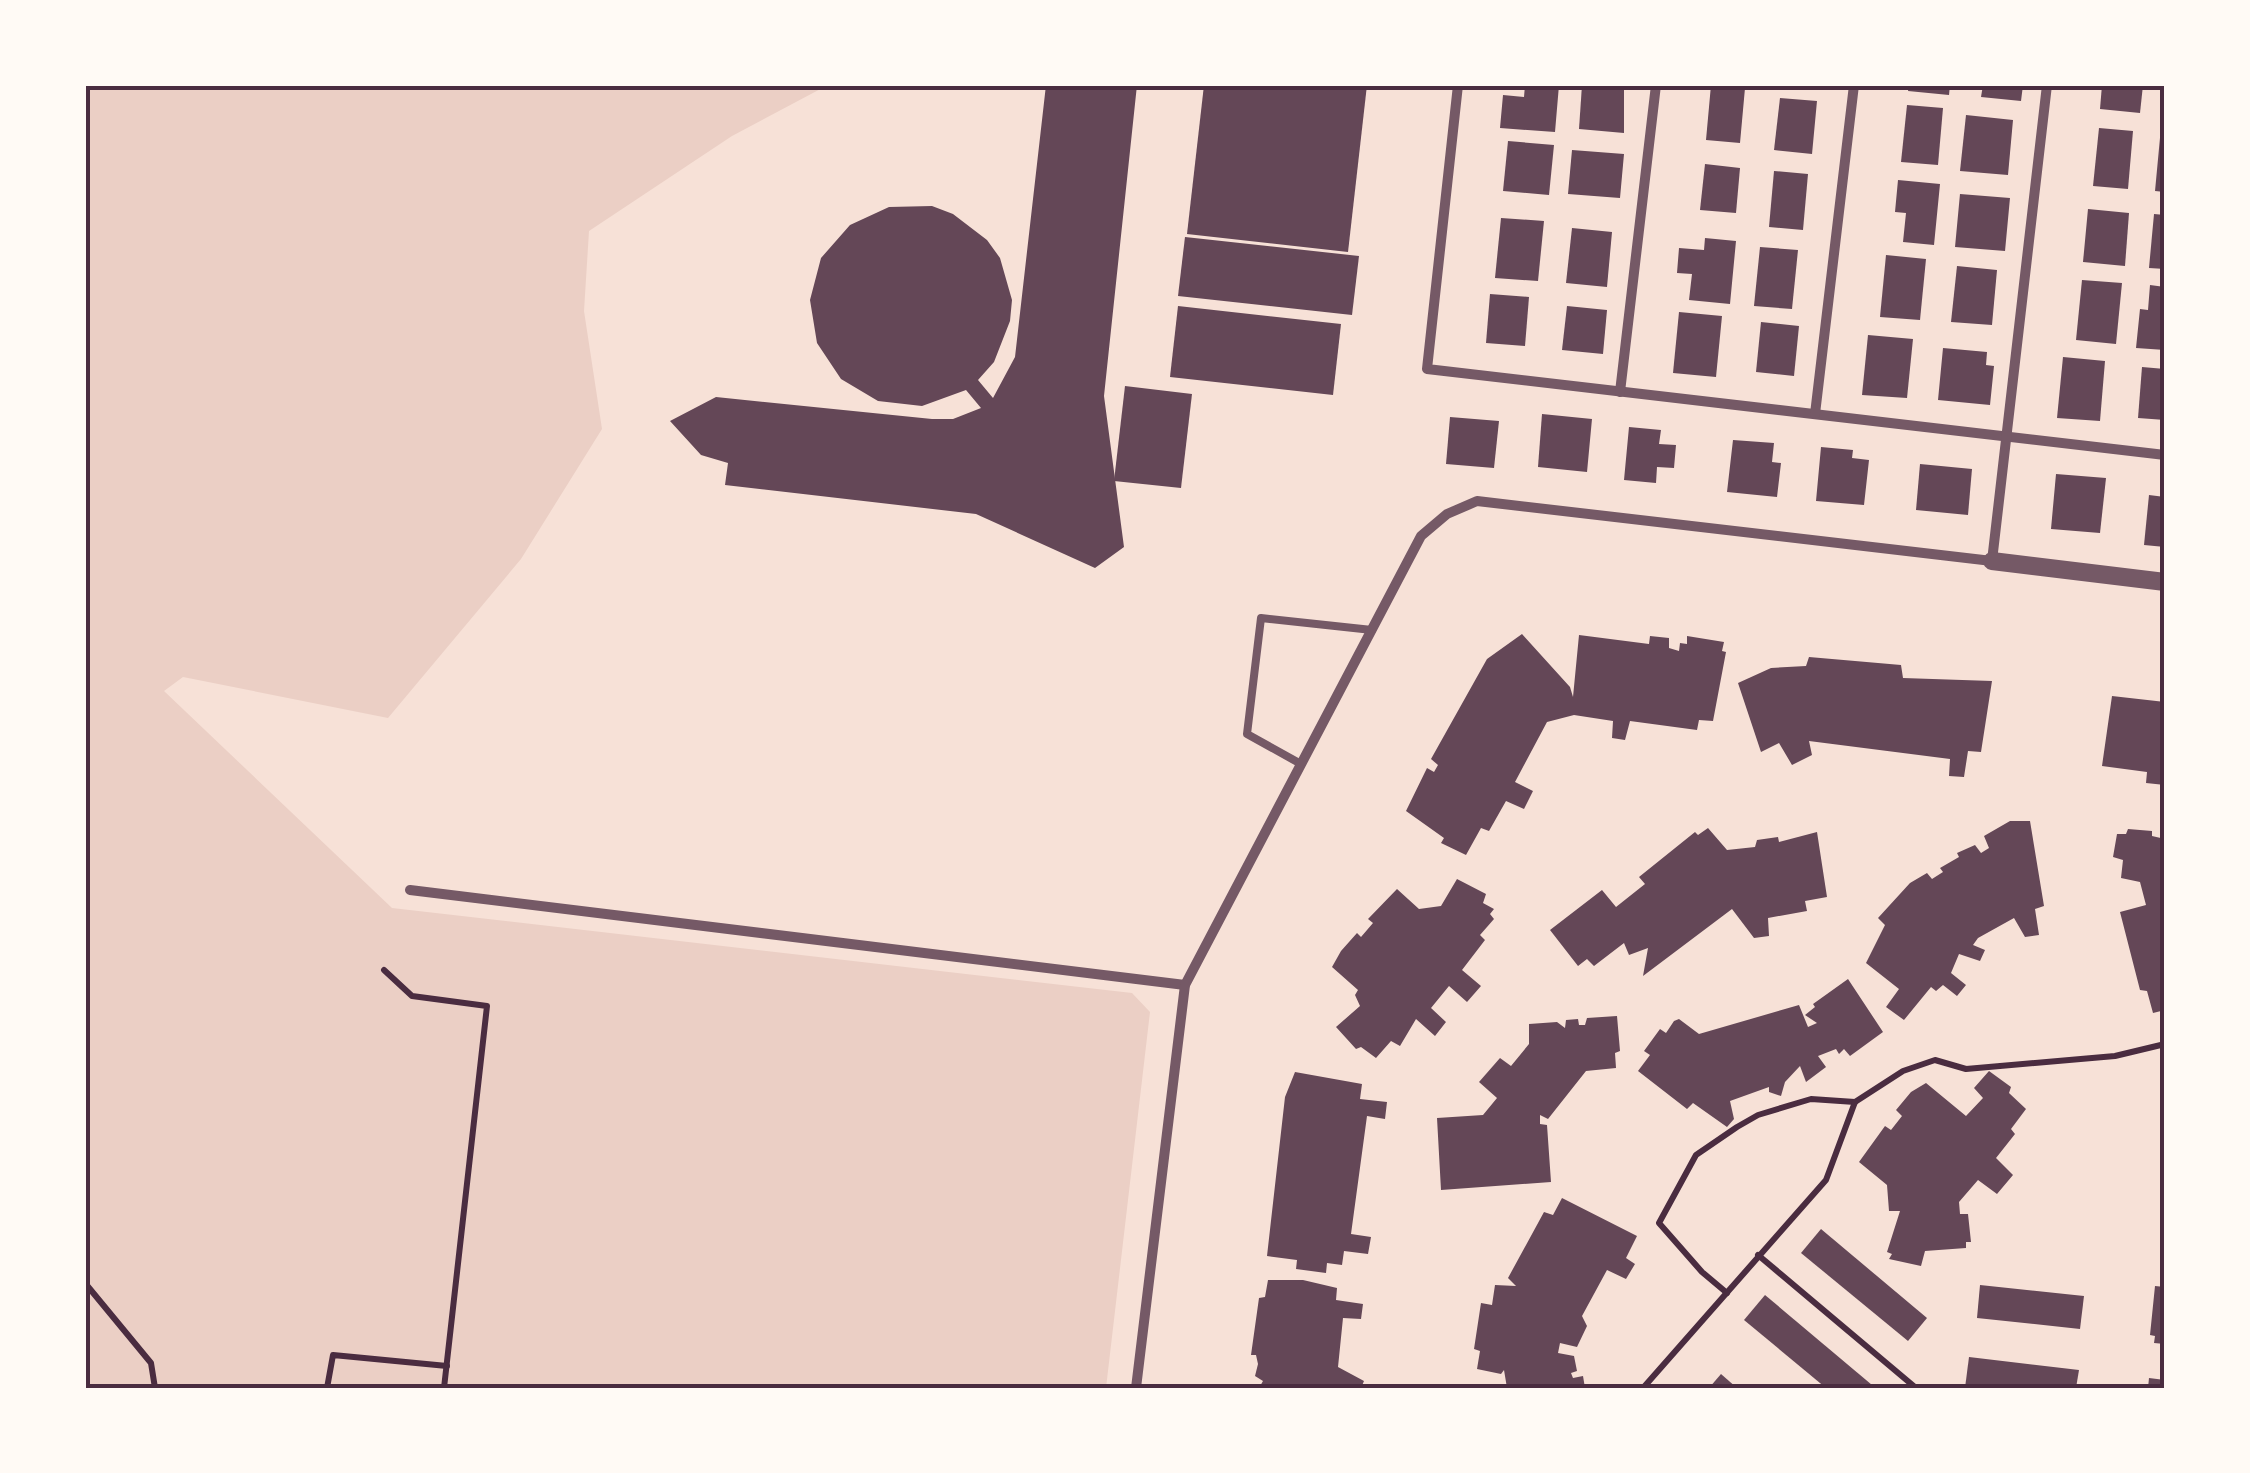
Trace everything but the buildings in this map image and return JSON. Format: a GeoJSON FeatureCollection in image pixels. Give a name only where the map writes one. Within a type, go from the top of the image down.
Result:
{"type":"FeatureCollection","features":[{"type":"Feature","properties":{"kind":"street"},"geometry":{"type":"LineString","coordinates":[[1458,85],[1427,369],[2165,455]]}},
{"type":"Feature","properties":{"kind":"street"},"geometry":{"type":"LineString","coordinates":[[1620,392],[1656,85]]}},
{"type":"Feature","properties":{"kind":"street"},"geometry":{"type":"LineString","coordinates":[[1815,414],[1854,85]]}},
{"type":"Feature","properties":{"kind":"street"},"geometry":{"type":"LineString","coordinates":[[1992,561],[2047,85]]}},
{"type":"Feature","properties":{"kind":"street"},"geometry":{"type":"LineString","coordinates":[[1136,1388],[1185,984],[1421,536],[1446,514],[1477,501],[2165,582]]}},
{"type":"Feature","properties":{"kind":"street"},"geometry":{"type":"LineString","coordinates":[[410,890],[1185,984]]}},
{"type":"Feature","properties":{"kind":"lane"},"geometry":{"type":"LineString","coordinates":[[1301,764],[1247,734],[1261,618],[1372,630]]}},
{"type":"Feature","properties":{"kind":"path"},"geometry":{"type":"LineString","coordinates":[[384,970],[412,996],[488,1006],[444,1388]]}},
{"type":"Feature","properties":{"kind":"path"},"geometry":{"type":"LineString","coordinates":[[1727,1293],[1702,1272],[1659,1223],[1696,1155],[1758,1115],[1811,1099],[1854,1102],[1903,1071],[1935,1060],[1966,1070],[2115,1056],[2165,1044]]}},
{"type":"Feature","properties":{"kind":"path"},"geometry":{"type":"LineString","coordinates":[[1642,1388],[1826,1180],[1854,1102]]}},
{"type":"Feature","properties":{"kind":"path"},"geometry":{"type":"LineString","coordinates":[[1758,1255],[1916,1388]]}},
{"type":"Feature","properties":{"kind":"path"},"geometry":{"type":"LineString","coordinates":[[85,1283],[151,1363],[155,1388]]}},
{"type":"Feature","properties":{"kind":"path"},"geometry":{"type":"LineString","coordinates":[[327,1388],[333,1355],[447,1366]]}},
{"type":"Feature","properties":{"kind":"shaded area"},"geometry":{"type":"Polygon","coordinates":[[[85,85],[828,85],[732,136],[589,231],[584,311],[602,429],[521,559],[388,718],[183,677],[164,691],[392,908],[1132,993],[1150,1012],[1106,1388],[85,1388],[85,85]]]}}]}
